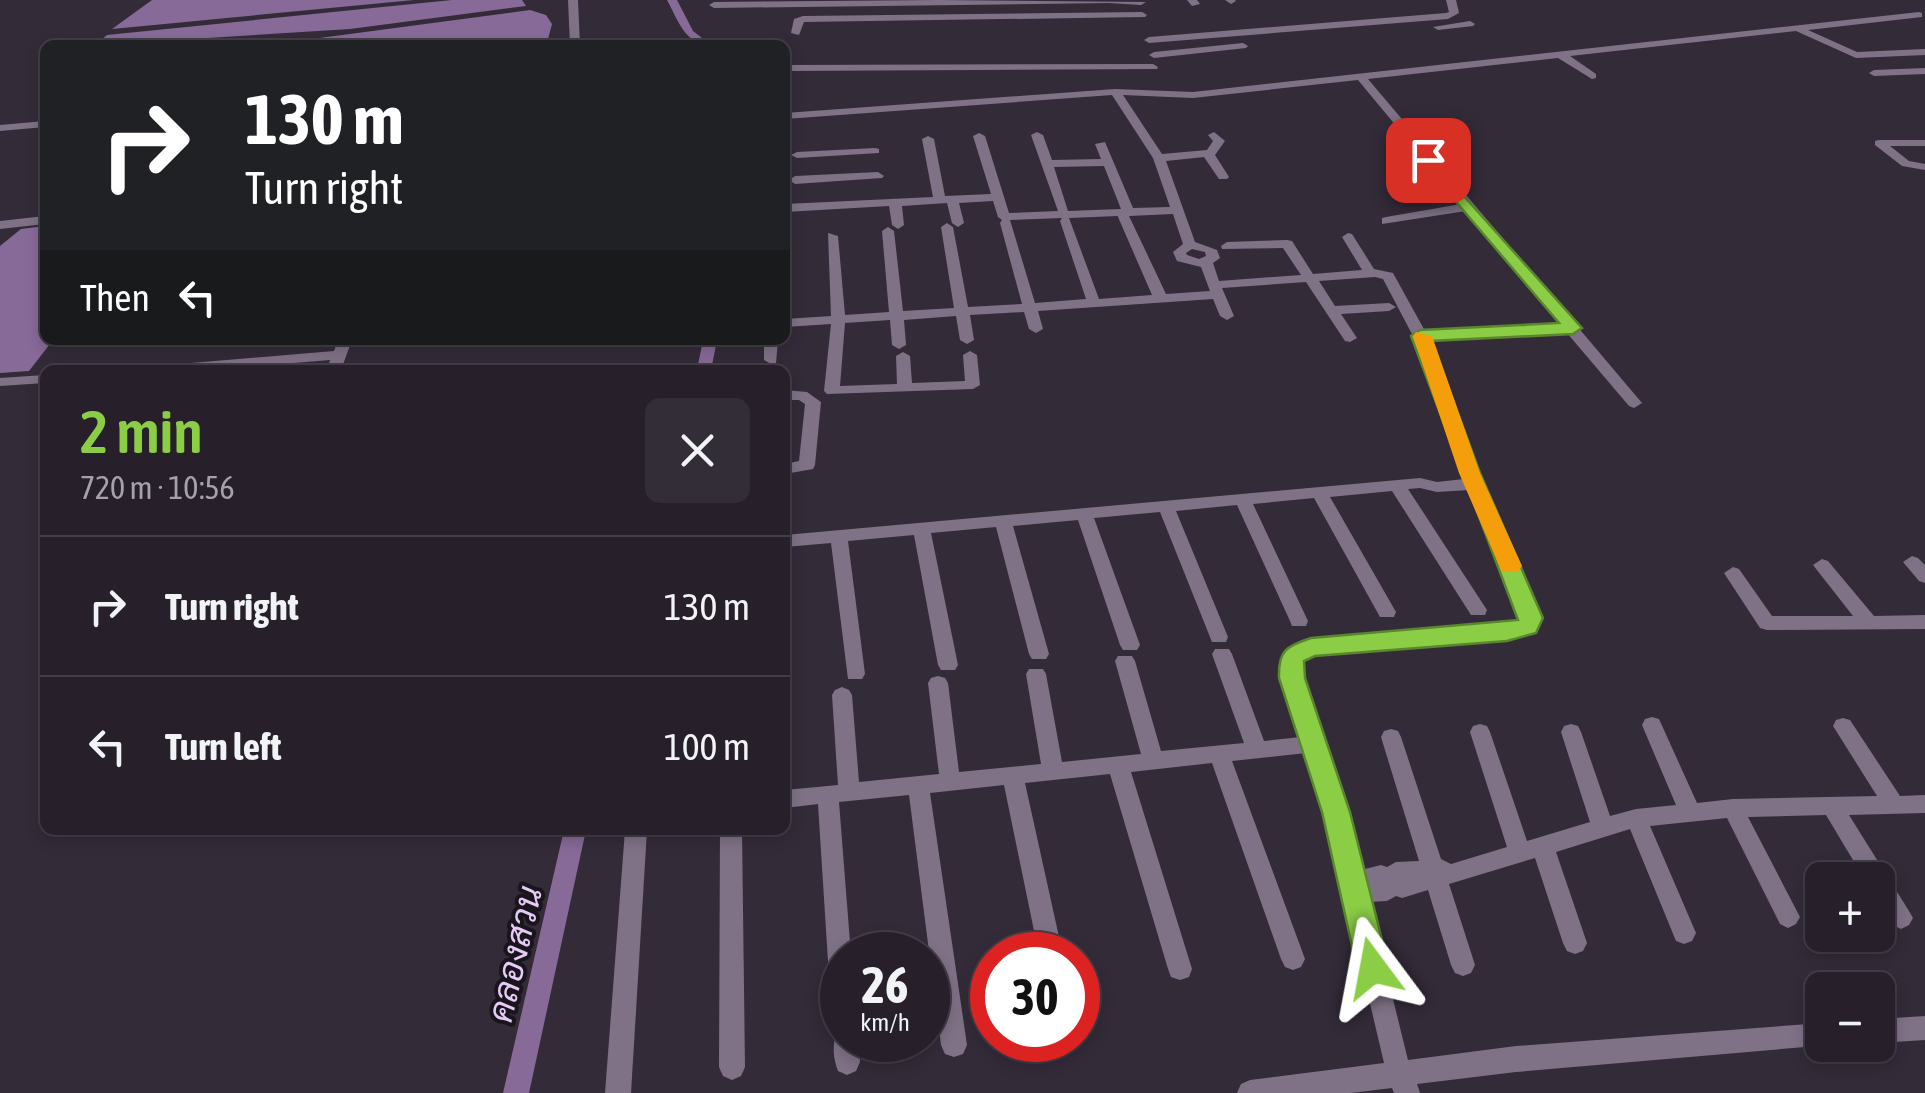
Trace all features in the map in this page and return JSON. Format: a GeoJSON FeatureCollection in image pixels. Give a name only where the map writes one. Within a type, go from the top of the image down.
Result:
{"type":"FeatureCollection","features":[{"type":"Feature","properties":{"kind":"street"},"geometry":{"type":"LineString","coordinates":[[573,0],[574,40]]}},
{"type":"Feature","properties":{"kind":"street"},"geometry":{"type":"LineString","coordinates":[[1150,40],[1448,16],[1454,14],[1452,0]]}},
{"type":"Feature","properties":{"kind":"street"},"geometry":{"type":"LineString","coordinates":[[714,6],[757,2],[1140,1],[1153,61],[1153,94]]}},
{"type":"Feature","properties":{"kind":"street"},"geometry":{"type":"LineString","coordinates":[[984,15],[986,33]]}},
{"type":"Feature","properties":{"kind":"street"},"geometry":{"type":"LineString","coordinates":[[1031,15],[1036,32]]}},
{"type":"Feature","properties":{"kind":"street"},"geometry":{"type":"LineString","coordinates":[[796,33],[798,20],[1074,15],[1125,20],[1142,15]]}},
{"type":"Feature","properties":{"kind":"street"},"geometry":{"type":"LineString","coordinates":[[1074,15],[1081,32]]}},
{"type":"Feature","properties":{"kind":"street"},"geometry":{"type":"LineString","coordinates":[[790,116],[1115,92],[1202,94],[1919,15]]}},
{"type":"Feature","properties":{"kind":"street"},"geometry":{"type":"LineString","coordinates":[[889,16],[890,33]]}},
{"type":"Feature","properties":{"kind":"street"},"geometry":{"type":"LineString","coordinates":[[937,16],[939,32]]}},
{"type":"Feature","properties":{"kind":"street"},"geometry":{"type":"LineString","coordinates":[[842,34],[843,18]]}},
{"type":"Feature","properties":{"kind":"street"},"geometry":{"type":"LineString","coordinates":[[790,68],[1153,61],[1470,24]]}},
{"type":"Feature","properties":{"kind":"street"},"geometry":{"type":"LineString","coordinates":[[1796,28],[1856,55],[1925,52]]}},
{"type":"Feature","properties":{"kind":"street"},"geometry":{"type":"LineString","coordinates":[[1561,55],[1592,76]]}},
{"type":"Feature","properties":{"kind":"street"},"geometry":{"type":"LineString","coordinates":[[1874,72],[1925,71]]}},
{"type":"Feature","properties":{"kind":"street"},"geometry":{"type":"LineString","coordinates":[[1359,75],[1634,403]]}},
{"type":"Feature","properties":{"kind":"street"},"geometry":{"type":"LineString","coordinates":[[1115,92],[1159,158],[1190,245],[1211,250],[1214,258],[1206,262],[1227,316]]}},
{"type":"Feature","properties":{"kind":"street"},"geometry":{"type":"LineString","coordinates":[[0,128],[40,124]]}},
{"type":"Feature","properties":{"kind":"street"},"geometry":{"type":"LineString","coordinates":[[1037,135],[1094,303]]}},
{"type":"Feature","properties":{"kind":"street"},"geometry":{"type":"LineString","coordinates":[[1159,158],[1209,153],[1218,141],[1214,135]]}},
{"type":"Feature","properties":{"kind":"street"},"geometry":{"type":"LineString","coordinates":[[980,136],[1004,217],[1180,210]]}},
{"type":"Feature","properties":{"kind":"street"},"geometry":{"type":"LineString","coordinates":[[838,205],[838,318],[832,391],[973,385],[952,225],[928,139]]}},
{"type":"Feature","properties":{"kind":"street"},"geometry":{"type":"LineString","coordinates":[[1925,143],[1880,143],[1906,164],[1925,167]]}},
{"type":"Feature","properties":{"kind":"street"},"geometry":{"type":"LineString","coordinates":[[1101,144],[1161,299]]}},
{"type":"Feature","properties":{"kind":"street"},"geometry":{"type":"LineString","coordinates":[[797,155],[874,146],[893,228],[894,314],[905,389]]}},
{"type":"Feature","properties":{"kind":"street"},"geometry":{"type":"LineString","coordinates":[[1209,153],[1222,177]]}},
{"type":"Feature","properties":{"kind":"street"},"geometry":{"type":"LineString","coordinates":[[1048,164],[1108,162]]}},
{"type":"Feature","properties":{"kind":"street"},"geometry":{"type":"LineString","coordinates":[[795,180],[878,176]]}},
{"type":"Feature","properties":{"kind":"street"},"geometry":{"type":"LineString","coordinates":[[790,208],[996,197]]}},
{"type":"Feature","properties":{"kind":"street"},"geometry":{"type":"LineString","coordinates":[[1386,221],[1468,207]]}},
{"type":"Feature","properties":{"kind":"street"},"geometry":{"type":"LineString","coordinates":[[0,226],[40,221]]}},
{"type":"Feature","properties":{"kind":"street"},"geometry":{"type":"LineString","coordinates":[[1006,223],[1036,329]]}},
{"type":"Feature","properties":{"kind":"street"},"geometry":{"type":"LineString","coordinates":[[1348,238],[1370,274]]}},
{"type":"Feature","properties":{"kind":"street"},"geometry":{"type":"LineString","coordinates":[[1227,246],[1287,244],[1350,338]]}},
{"type":"Feature","properties":{"kind":"street"},"geometry":{"type":"LineString","coordinates":[[790,323],[1161,299],[1313,278],[1370,274],[1391,280],[1420,336],[1472,479],[1530,618],[1528,626],[1507,632],[1299,650],[1291,656],[1290,667],[1354,887],[1404,1084]]}},
{"type":"Feature","properties":{"kind":"street"},"geometry":{"type":"LineString","coordinates":[[1333,310],[1389,307]]}},
{"type":"Feature","properties":{"kind":"street"},"geometry":{"type":"LineString","coordinates":[[1420,336],[1573,328]]}},
{"type":"Feature","properties":{"kind":"street"},"geometry":{"type":"LineString","coordinates":[[771,345],[771,360]]}},
{"type":"Feature","properties":{"kind":"street"},"geometry":{"type":"LineString","coordinates":[[288,365],[314,364],[340,355]]}},
{"type":"Feature","properties":{"kind":"street"},"geometry":{"type":"LineString","coordinates":[[0,382],[40,379]]}},
{"type":"Feature","properties":{"kind":"street"},"geometry":{"type":"LineString","coordinates":[[790,395],[802,395],[813,402],[807,465],[790,468]]}},
{"type":"Feature","properties":{"kind":"street"},"geometry":{"type":"LineString","coordinates":[[790,542],[1396,485],[1420,483],[1437,487],[1472,479]]}},
{"type":"Feature","properties":{"kind":"street"},"geometry":{"type":"LineString","coordinates":[[1396,485],[1478,610]]}},
{"type":"Feature","properties":{"kind":"street"},"geometry":{"type":"LineString","coordinates":[[1319,492],[1387,612]]}},
{"type":"Feature","properties":{"kind":"street"},"geometry":{"type":"LineString","coordinates":[[1243,500],[1299,621]]}},
{"type":"Feature","properties":{"kind":"street"},"geometry":{"type":"LineString","coordinates":[[1166,507],[1258,750]]}},
{"type":"Feature","properties":{"kind":"street"},"geometry":{"type":"LineString","coordinates":[[1084,514],[1128,653],[1153,760]]}},
{"type":"Feature","properties":{"kind":"street"},"geometry":{"type":"LineString","coordinates":[[1003,522],[1038,664],[1053,770]]}},
{"type":"Feature","properties":{"kind":"street"},"geometry":{"type":"LineString","coordinates":[[921,529],[943,674],[950,781]]}},
{"type":"Feature","properties":{"kind":"street"},"geometry":{"type":"LineString","coordinates":[[839,537],[855,674]]}},
{"type":"Feature","properties":{"kind":"street"},"geometry":{"type":"LineString","coordinates":[[1912,562],[1925,577]]}},
{"type":"Feature","properties":{"kind":"street"},"geometry":{"type":"LineString","coordinates":[[1822,564],[1869,622]]}},
{"type":"Feature","properties":{"kind":"street"},"geometry":{"type":"LineString","coordinates":[[1733,573],[1767,623],[1925,622]]}},
{"type":"Feature","properties":{"kind":"street"},"geometry":{"type":"LineString","coordinates":[[841,932],[842,695]]}},
{"type":"Feature","properties":{"kind":"street"},"geometry":{"type":"LineString","coordinates":[[1652,725],[1690,811]]}},
{"type":"Feature","properties":{"kind":"street"},"geometry":{"type":"LineString","coordinates":[[1843,726],[1895,806]]}},
{"type":"Feature","properties":{"kind":"street"},"geometry":{"type":"LineString","coordinates":[[1480,732],[1575,943]]}},
{"type":"Feature","properties":{"kind":"street"},"geometry":{"type":"LineString","coordinates":[[1571,732],[1602,824]]}},
{"type":"Feature","properties":{"kind":"street"},"geometry":{"type":"LineString","coordinates":[[1391,736],[1442,873],[1463,965]]}},
{"type":"Feature","properties":{"kind":"street"},"geometry":{"type":"LineString","coordinates":[[790,798],[1314,744]]}},
{"type":"Feature","properties":{"kind":"street"},"geometry":{"type":"LineString","coordinates":[[1219,754],[1293,959]]}},
{"type":"Feature","properties":{"kind":"street"},"geometry":{"type":"LineString","coordinates":[[1118,764],[1180,969]]}},
{"type":"Feature","properties":{"kind":"street"},"geometry":{"type":"LineString","coordinates":[[1013,775],[1046,932]]}},
{"type":"Feature","properties":{"kind":"street"},"geometry":{"type":"LineString","coordinates":[[918,785],[954,1045]]}},
{"type":"Feature","properties":{"kind":"street"},"geometry":{"type":"LineString","coordinates":[[1354,887],[1442,873],[1602,824],[1636,818],[1732,808],[1834,809],[1925,804]]}},
{"type":"Feature","properties":{"kind":"street"},"geometry":{"type":"LineString","coordinates":[[1732,808],[1788,917]]}},
{"type":"Feature","properties":{"kind":"street"},"geometry":{"type":"LineString","coordinates":[[1834,809],[1901,918]]}},
{"type":"Feature","properties":{"kind":"street"},"geometry":{"type":"LineString","coordinates":[[1636,818],[1684,933]]}},
{"type":"Feature","properties":{"kind":"street"},"geometry":{"type":"LineString","coordinates":[[618,1093],[636,835]]}},
{"type":"Feature","properties":{"kind":"street"},"geometry":{"type":"LineString","coordinates":[[731,835],[732,1068]]}},
{"type":"Feature","properties":{"kind":"street"},"geometry":{"type":"LineString","coordinates":[[1895,1030],[1925,1028]]}},
{"type":"Feature","properties":{"kind":"street"},"geometry":{"type":"LineString","coordinates":[[1250,1093],[1404,1084],[1516,1059],[1805,1035]]}},
{"type":"Feature","properties":{"kind":"shaded area"},"geometry":{"type":"Polygon","coordinates":[[[152,0],[414,0],[112,29],[152,0]]]}},
{"type":"Feature","properties":{"kind":"shaded area"},"geometry":{"type":"Polygon","coordinates":[[[452,0],[522,0],[526,6],[350,29],[175,40],[101,40],[107,35],[452,0]]]}},
{"type":"Feature","properties":{"kind":"shaded area"},"geometry":{"type":"Polygon","coordinates":[[[530,10],[546,15],[552,24],[548,40],[305,40],[530,10]]]}},
{"type":"Feature","properties":{"kind":"shaded area"},"geometry":{"type":"Polygon","coordinates":[[[40,227],[40,345],[49,345],[29,371],[0,373],[0,246],[21,229],[40,227]]]}},
{"type":"Feature","properties":{"kind":"waterway","name":"คลองสวน"},"geometry":{"type":"LineString","coordinates":[[672,0],[689,33],[699,40]]}},
{"type":"Feature","properties":{"kind":"waterway","name":"คลองสวน"},"geometry":{"type":"LineString","coordinates":[[705,365],[709,345]]}},
{"type":"Feature","properties":{"kind":"waterway","name":"คลองสวน"},"geometry":{"type":"LineString","coordinates":[[516,1093],[574,835]]}},
{"type":"Feature","properties":{"kind":"slow traffic"},"geometry":{"type":"LineString","coordinates":[[1423,336],[1470,473],[1510,566]]}},
{"type":"Feature","properties":{"kind":"route"},"geometry":{"type":"LineString","coordinates":[[1373,968],[1336,812],[1292,678],[1291,656],[1311,647],[1520,631],[1528,626],[1530,618],[1522,592],[1470,473],[1420,336],[1573,328],[1428,160]]}}]}
